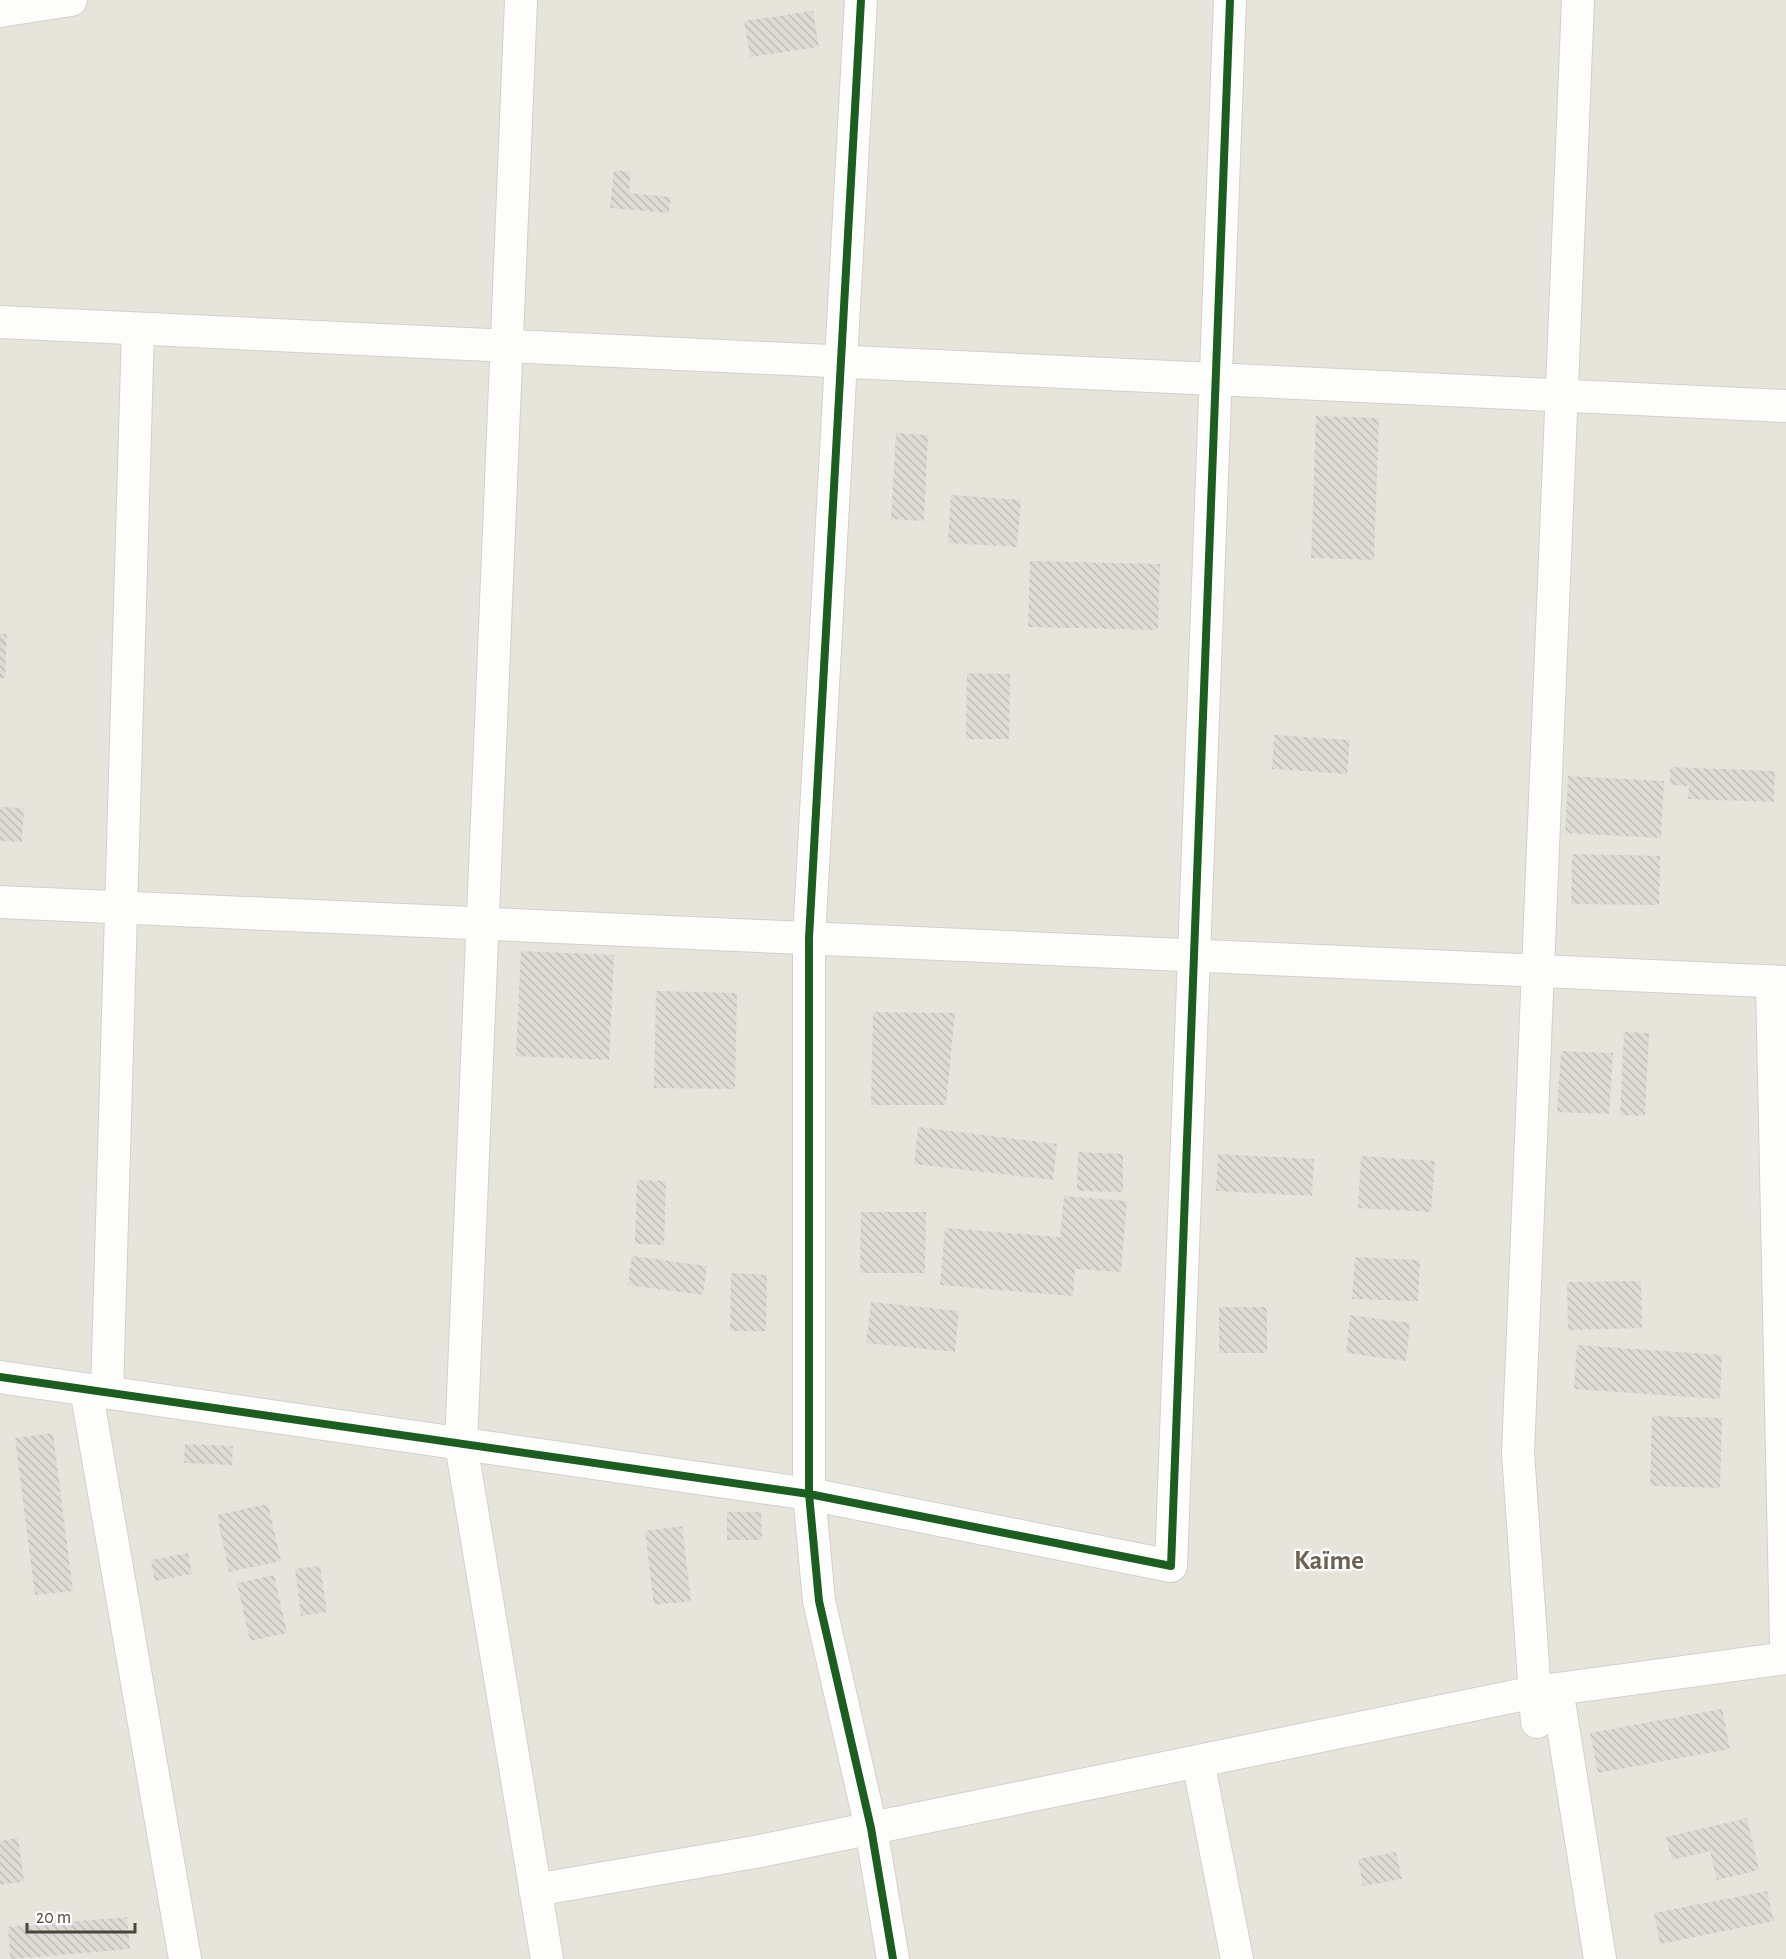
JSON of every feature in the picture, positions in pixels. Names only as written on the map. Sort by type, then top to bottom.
[{"type":"street","points":[[0,11],[71,0]]},
{"type":"street","points":[[521,0],[461,1444],[547,1959]]},
{"type":"street","points":[[861,0],[809,938],[809,1494],[819,1601],[871,1828],[893,1959]]},
{"type":"street","points":[[0,1377],[809,1494],[1171,1566],[1230,0]]},
{"type":"street","points":[[1578,0],[1518,1453],[1543,1701],[1600,1959]]},
{"type":"street","points":[[0,322],[1786,406]]},
{"type":"street","points":[[138,329],[122,908],[96,1391],[185,1959]]},
{"type":"street","points":[[0,902],[1779,982],[1786,1643]]},
{"type":"street","points":[[535,1890],[755,1852],[1198,1761],[1786,1658]]},
{"type":"street","points":[[1198,1761],[1237,1959]]},
{"type":"shaded area","points":[[0,0],[1786,0],[1786,1959],[0,1959]]},
{"type":"building","points":[[813,11],[819,47],[750,57],[744,21]]},
{"type":"building","points":[[614,170],[631,172],[629,193],[671,197],[669,213],[610,208]]},
{"type":"building","points":[[1316,416],[1379,418],[1374,560],[1311,558]]},
{"type":"building","points":[[896,433],[928,435],[924,521],[891,519]]},
{"type":"building","points":[[951,495],[1021,500],[1017,547],[948,543]]},
{"type":"building","points":[[1030,561],[1160,564],[1158,630],[1028,627]]},
{"type":"building","points":[[0,634],[7,634],[5,678],[0,678]]},
{"type":"building","points":[[967,673],[1010,674],[1009,739],[966,739]]},
{"type":"building","points":[[1274,735],[1350,740],[1347,774],[1272,769]]},
{"type":"building","points":[[1670,767],[1775,771],[1774,802],[1688,799],[1689,786],[1670,785]]},
{"type":"building","points":[[1568,776],[1664,781],[1661,838],[1565,833]]},
{"type":"building","points":[[0,807],[24,808],[22,842],[0,841]]},
{"type":"building","points":[[1572,854],[1660,856],[1659,905],[1571,904]]},
{"type":"building","points":[[521,951],[614,955],[609,1060],[516,1056]]},
{"type":"building","points":[[656,991],[737,993],[735,1089],[654,1088]]},
{"type":"building","points":[[873,1012],[955,1013],[946,1105],[871,1105]]},
{"type":"building","points":[[1624,1032],[1649,1033],[1645,1116],[1620,1115]]},
{"type":"building","points":[[1561,1051],[1613,1053],[1609,1114],[1557,1112]]},
{"type":"building","points":[[918,1127],[1057,1144],[1053,1180],[914,1164]]},
{"type":"building","points":[[1078,1152],[1123,1154],[1123,1192],[1077,1191]]},
{"type":"building","points":[[1218,1154],[1314,1159],[1312,1196],[1216,1191]]},
{"type":"building","points":[[1361,1156],[1435,1161],[1431,1212],[1358,1208]]},
{"type":"building","points":[[637,1180],[666,1181],[664,1245],[635,1244]]},
{"type":"building","points":[[1064,1196],[1127,1201],[1121,1272],[1075,1269],[1073,1296],[940,1285],[945,1228],[1060,1237]]},
{"type":"building","points":[[861,1212],[926,1212],[925,1273],[860,1273]]},
{"type":"building","points":[[632,1256],[707,1266],[703,1295],[628,1285]]},
{"type":"building","points":[[1355,1257],[1420,1260],[1418,1301],[1352,1299]]},
{"type":"building","points":[[731,1273],[767,1275],[766,1331],[730,1331]]},
{"type":"building","points":[[1641,1281],[1642,1328],[1568,1330],[1567,1282]]},
{"type":"building","points":[[871,1302],[959,1311],[955,1352],[866,1343]]},
{"type":"building","points":[[1219,1307],[1267,1307],[1267,1353],[1219,1353]]},
{"type":"building","points":[[1350,1315],[1410,1323],[1406,1361],[1346,1353]]},
{"type":"building","points":[[1577,1345],[1722,1355],[1720,1399],[1574,1389]]},
{"type":"building","points":[[1652,1416],[1722,1418],[1720,1488],[1650,1486]]},
{"type":"building","points":[[53,1433],[73,1591],[35,1595],[15,1438]]},
{"type":"building","points":[[185,1444],[233,1446],[232,1465],[184,1463]]},
{"type":"building","points":[[268,1504],[281,1561],[229,1572],[217,1515]]},
{"type":"building","points":[[727,1512],[761,1512],[762,1540],[727,1540]]},
{"type":"building","points":[[682,1526],[691,1601],[654,1605],[645,1531]]},
{"type":"building","points":[[188,1553],[192,1574],[155,1581],[151,1560]]},
{"type":"building","points":[[320,1566],[327,1612],[301,1616],[295,1569]]},
{"type":"building","points":[[274,1575],[287,1633],[250,1641],[237,1583]]},
{"type":"building","points":[[1722,1709],[1730,1749],[1598,1773],[1590,1733]]},
{"type":"building","points":[[1747,1818],[1759,1870],[1717,1880],[1710,1851],[1672,1860],[1666,1837]]},
{"type":"building","points":[[18,1838],[24,1881],[0,1885],[0,1841]]},
{"type":"building","points":[[1396,1852],[1402,1879],[1363,1886],[1358,1859]]},
{"type":"building","points":[[1767,1891],[1774,1921],[1660,1944],[1654,1913]]},
{"type":"building","points":[[127,1917],[130,1949],[10,1959],[8,1927]]},
{"type":"cycle path","points":[[861,0],[809,938],[809,1494],[819,1601],[871,1828],[893,1959]]},
{"type":"cycle path","points":[[0,1377],[809,1494],[1171,1566],[1230,0]]},
{"type":"district","name":"Kaïme","points":[[1329,1560]]}]
